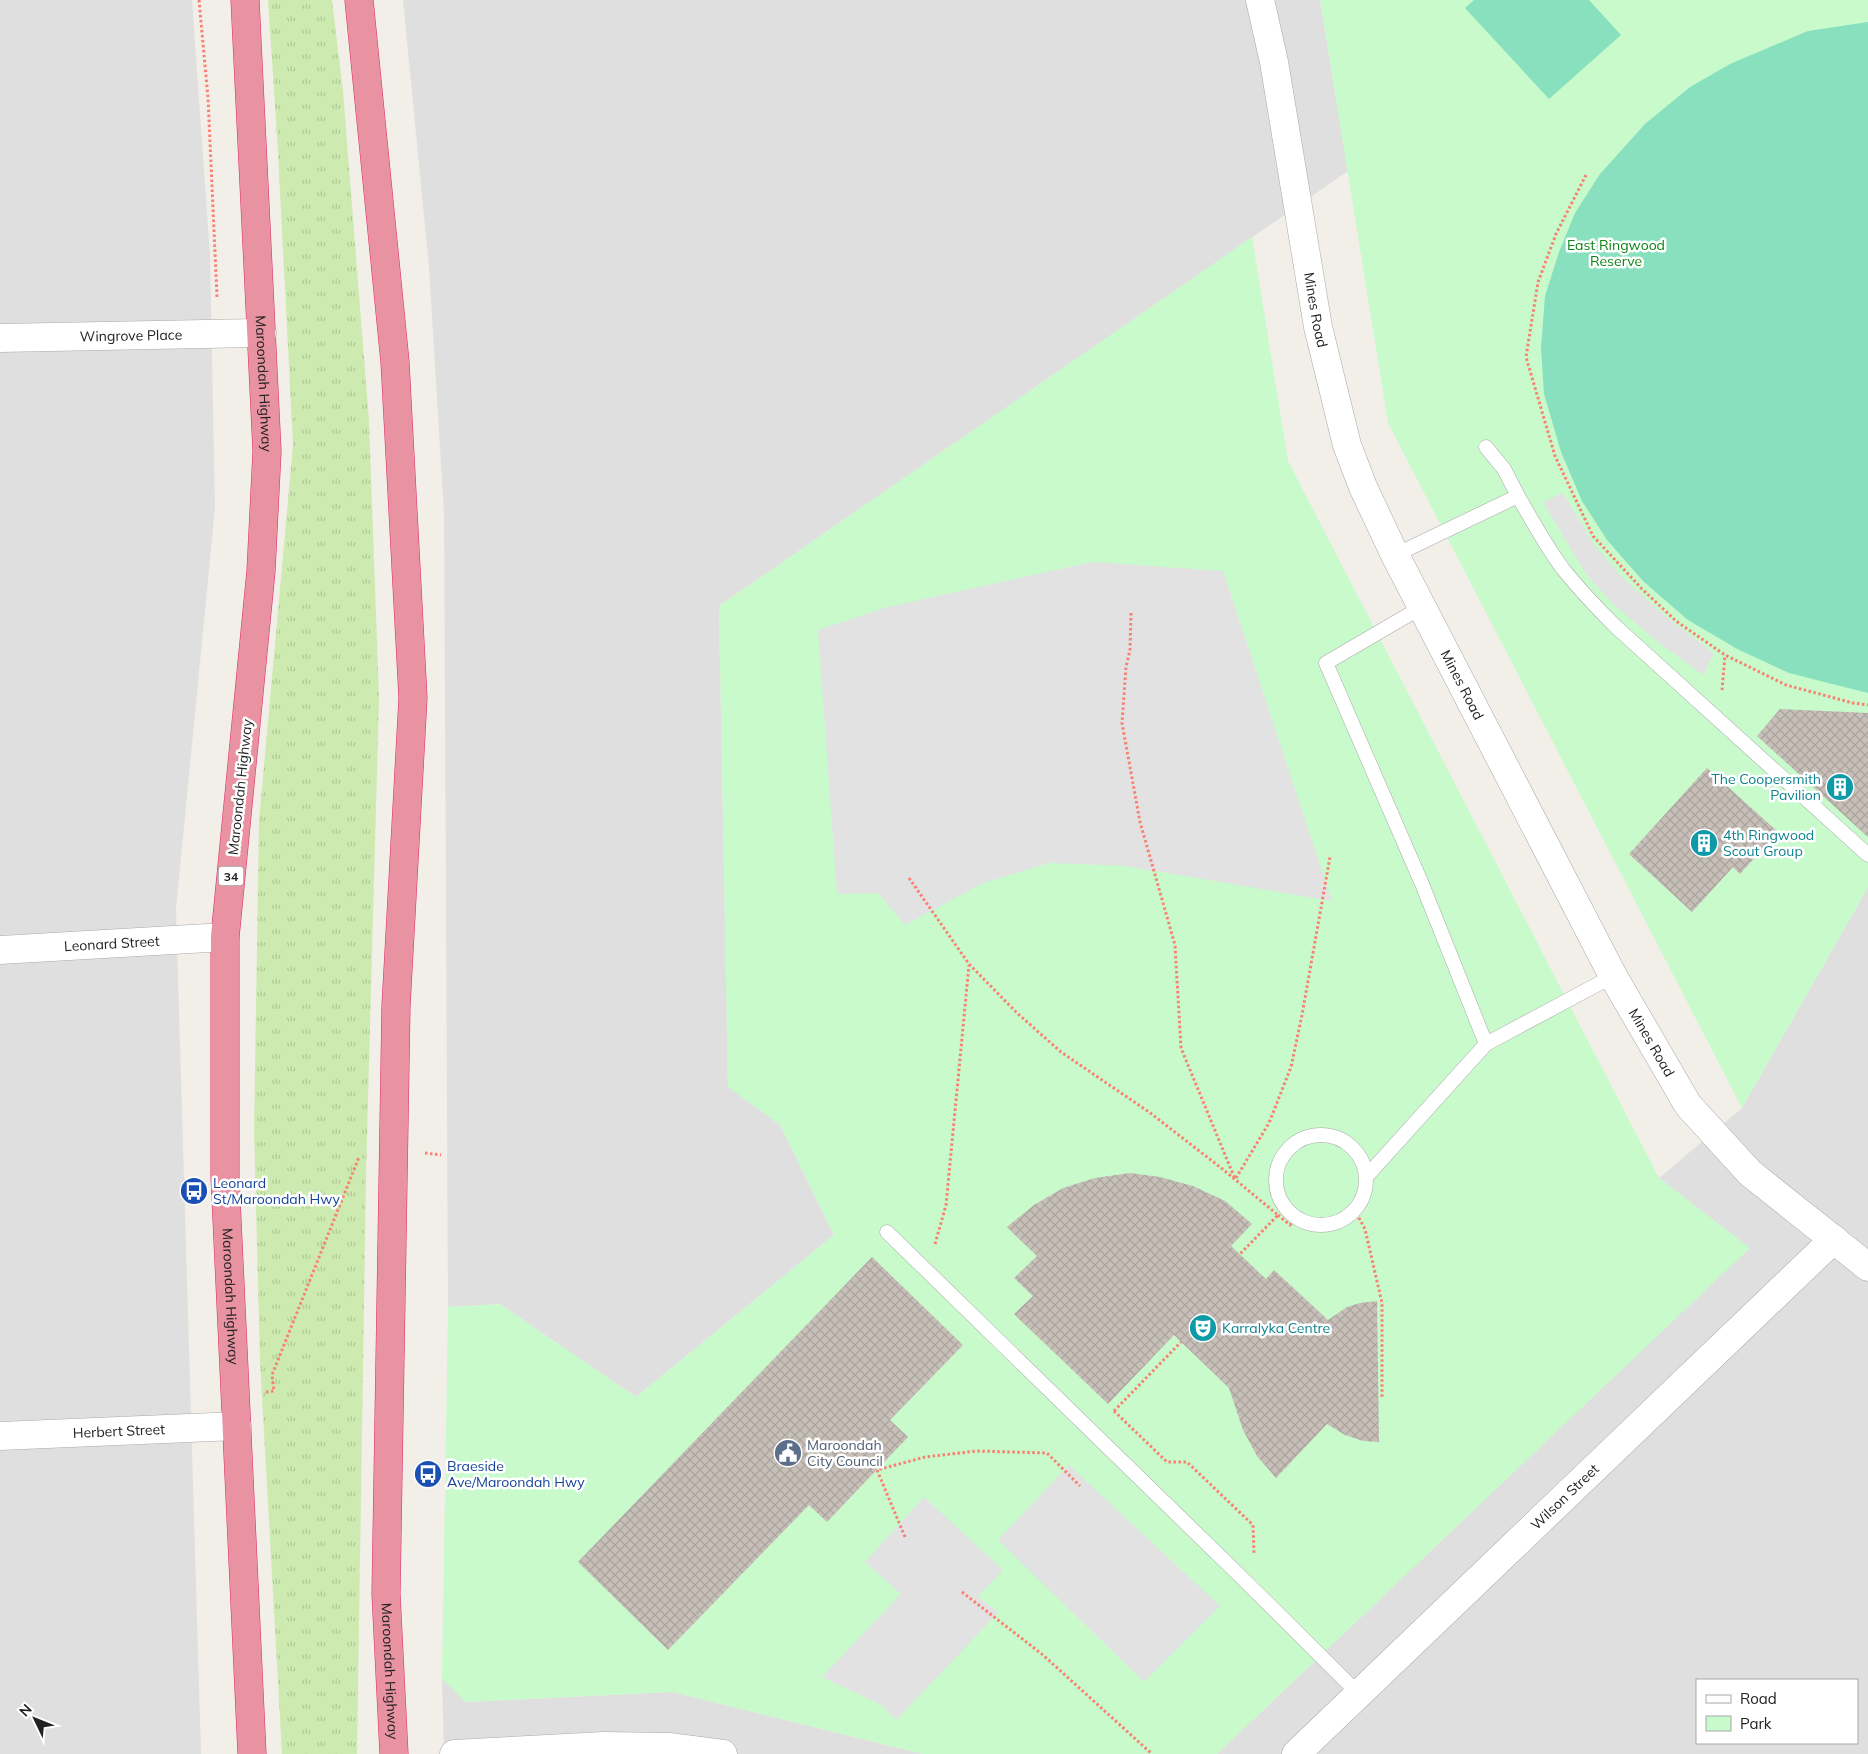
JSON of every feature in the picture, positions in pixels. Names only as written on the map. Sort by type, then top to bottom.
[{"type":"highway","name":"Maroondah Highway","points":[[246,0],[268,451],[261,571],[225,937],[226,1177],[252,1754]]},
{"type":"highway","name":"Maroondah Highway","points":[[359,0],[395,362],[413,698],[396,1006],[386,1594],[394,1754]]},
{"type":"street","name":"Mines Road","points":[[1260,0],[1274,62],[1320,336],[1347,445],[1363,487],[1395,556],[1613,976],[1688,1105],[1750,1173],[1868,1267]]},
{"type":"street","name":"Wingrove Place","points":[[0,338],[262,333]]},
{"type":"street","name":"Leonard Street","points":[[0,950],[225,937]]},
{"type":"street","name":"Wilson Street","points":[[1296,1754],[1834,1239]]},
{"type":"street","name":"Herbert Street","points":[[0,1436],[237,1426]]},
{"type":"street","points":[[454,1754],[604,1746],[669,1747],[723,1754]]},
{"type":"lane","points":[[1486,447],[1504,469],[1552,553],[1587,598],[1615,626],[1868,855]]},
{"type":"lane","points":[[1395,556],[1518,496]]},
{"type":"lane","points":[[1422,606],[1326,663],[1422,884],[1486,1044]]},
{"type":"lane","points":[[1366,1177],[1486,1044],[1613,976]]},
{"type":"lane","points":[[1313,1135],[1329,1135],[1342,1140],[1354,1149],[1363,1162],[1366,1177],[1364,1191],[1354,1209],[1336,1222],[1321,1224],[1307,1223],[1296,1217],[1284,1205],[1278,1192],[1276,1177],[1279,1162],[1287,1150],[1299,1140],[1313,1135]]},
{"type":"lane","points":[[886,1232],[1235,1570],[1359,1694]]},
{"type":"path","points":[[199,0],[208,98],[217,297]]},
{"type":"path","points":[[1586,175],[1556,234],[1538,282],[1526,357],[1555,456],[1593,536],[1642,589],[1676,621],[1725,655],[1786,685],[1853,703],[1868,705]]},
{"type":"path","points":[[1131,612],[1130,650],[1126,667],[1122,723],[1140,822],[1175,945],[1181,1048],[1235,1179]]},
{"type":"path","points":[[1235,1179],[1269,1123],[1291,1067],[1330,857]]},
{"type":"path","points":[[909,878],[970,964],[1016,1013],[1061,1052],[1149,1112],[1290,1225],[1296,1217]]},
{"type":"path","points":[[927,1272],[946,1205],[970,964]]},
{"type":"path","points":[[237,1394],[274,1391],[272,1375],[359,1160],[360,1148],[441,1154]]},
{"type":"path","points":[[1354,1209],[1365,1229],[1382,1303],[1382,1398]]},
{"type":"path","points":[[1240,1254],[1278,1215]]},
{"type":"path","points":[[1093,1433],[1182,1342]]},
{"type":"path","points":[[1114,1411],[1167,1462],[1187,1462],[1253,1525],[1254,1556]]},
{"type":"path","points":[[905,1536],[877,1470],[926,1457],[977,1451],[1047,1453],[1080,1486]]},
{"type":"path","points":[[962,1592],[1043,1655],[1152,1754]]},
{"type":"shaded area","points":[[0,0],[192,0],[210,256],[215,508],[176,909],[201,1754],[0,1754]]},
{"type":"shaded area","points":[[403,0],[1320,0],[1348,171],[719,606],[728,1086],[780,1125],[834,1235],[636,1397],[500,1304],[448,1307],[444,513],[429,267]]},
{"type":"shaded area","points":[[1563,493],[1595,546],[1623,578],[1669,619],[1714,653],[1703,675],[1658,642],[1614,605],[1586,574],[1543,502]]},
{"type":"shaded area","points":[[1092,562],[1223,571],[1332,901],[1125,866],[1049,863],[983,883],[905,925],[878,893],[837,894],[818,630],[888,607]]},
{"type":"shaded area","points":[[1868,887],[1868,1754],[1217,1754],[1749,1248],[1659,1178],[1742,1108]]},
{"type":"shaded area","points":[[1069,1465],[1220,1606],[1144,1682],[998,1540]]},
{"type":"shaded area","points":[[924,1497],[1003,1570],[978,1596],[998,1613],[896,1720],[881,1705],[822,1677],[901,1594],[865,1562]]},
{"type":"shaded area","points":[[442,1679],[466,1702],[672,1692],[923,1754],[444,1754]]},
{"type":"green space","points":[[268,0],[332,0],[343,91],[369,421],[379,698],[366,1173],[357,1754],[282,1754],[260,1361],[254,1131],[259,821],[293,445]]},
{"type":"green space","name":"East Ringwood Reserve","points":[[1320,0],[1868,0],[1868,887],[1742,1108],[1388,423]]},
{"type":"green space","points":[[1474,0],[1589,0],[1621,35],[1549,99],[1465,8]]},
{"type":"green space","points":[[1868,22],[1868,693],[1789,673],[1739,650],[1688,620],[1644,582],[1607,540],[1582,501],[1561,452],[1544,394],[1541,348],[1545,296],[1559,252],[1575,213],[1600,174],[1645,124],[1690,87],[1730,64],[1808,31]]},
{"type":"green space","points":[[1252,237],[1288,461],[1659,1178],[1750,1248],[1217,1754],[923,1754],[672,1692],[466,1702],[442,1679],[448,1307],[500,1304],[636,1397],[834,1235],[780,1125],[728,1087],[719,606]]},
{"type":"building","name":"The Coopersmith Pavilion","points":[[1780,709],[1868,713],[1868,837],[1757,736]]},
{"type":"building","name":"4th Ringwood Scout Group","points":[[1707,768],[1778,832],[1740,874],[1733,867],[1692,912],[1629,854]]},
{"type":"building","name":"Karralyka Centre","points":[[1130,1173],[1160,1177],[1193,1186],[1225,1201],[1252,1224],[1231,1246],[1266,1279],[1274,1270],[1328,1320],[1347,1307],[1377,1301],[1379,1442],[1363,1441],[1345,1435],[1327,1424],[1276,1478],[1257,1456],[1243,1430],[1229,1388],[1174,1335],[1108,1404],[1014,1314],[1033,1296],[1014,1278],[1037,1256],[1007,1227],[1034,1205],[1063,1188],[1095,1178]]},
{"type":"building","name":"Maroondah City Council","points":[[872,1257],[963,1345],[890,1420],[908,1437],[827,1522],[809,1505],[668,1650],[578,1562]]},
{"type":"place","name":"The Coopersmith Pavilion","points":[[1840,787]]},
{"type":"place","name":"4th Ringwood Scout Group","points":[[1704,843]]},
{"type":"place","name":"Leonard St/Maroondah Hwy","points":[[194,1191]]},
{"type":"place","name":"Karralyka Centre","points":[[1203,1328]]},
{"type":"place","name":"Maroondah City Council","points":[[788,1453]]},
{"type":"place","name":"Braeside Ave/Maroondah Hwy","points":[[428,1474]]}]
